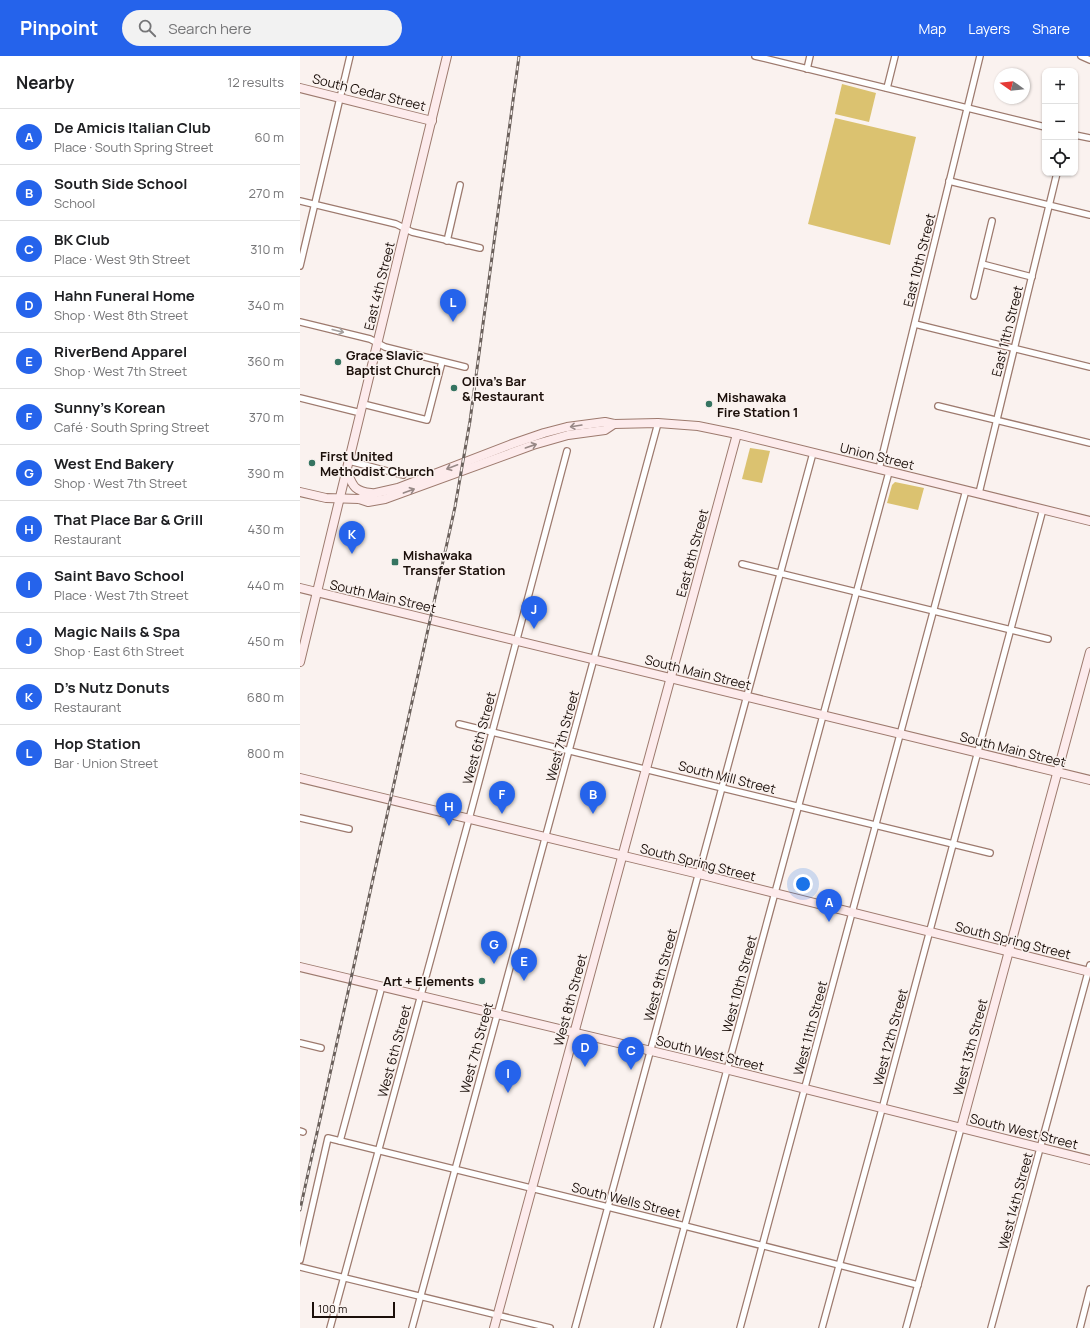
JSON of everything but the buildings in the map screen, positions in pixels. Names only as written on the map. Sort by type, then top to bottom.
[{"type":"street","points":[[300,266],[350,56]]},
{"type":"street","name":"East 4th Street","points":[[300,662],[447,56]]},
{"type":"street","points":[[755,56],[1042,126]]},
{"type":"street","points":[[807,68],[810,56]]},
{"type":"street","points":[[887,88],[895,56]]},
{"type":"street","name":"East 10th Street","points":[[879,469],[980,56]]},
{"type":"street","points":[[1081,56],[1090,60]]},
{"type":"street","name":"South Cedar Street","points":[[300,88],[432,121]]},
{"type":"street","points":[[1078,136],[1090,138]]},
{"type":"street","name":"East 11th Street","points":[[979,493],[1056,176]]},
{"type":"street","points":[[949,181],[1090,215]]},
{"type":"street","points":[[447,241],[460,185]]},
{"type":"street","points":[[300,201],[396,224],[413,232],[480,248]]},
{"type":"street","points":[[974,296],[992,221]]},
{"type":"street","points":[[982,264],[1032,277]]},
{"type":"street","points":[[300,322],[370,339],[385,347],[465,367]]},
{"type":"street","points":[[914,324],[1090,367]]},
{"type":"street","points":[[300,398],[427,420],[442,362]]},
{"type":"street","points":[[938,406],[1090,443]]},
{"type":"street","name":"Union Street","points":[[358,499],[398,488],[544,433],[604,422],[614,424],[658,423],[698,426],[737,434],[1090,521]]},
{"type":"street","name":"West 7th Street","points":[[412,1328],[658,423]]},
{"type":"street","points":[[300,492],[326,498],[358,499],[368,502],[385,499],[533,445],[568,435],[605,430],[614,424]]},
{"type":"street","name":"East 8th Street","points":[[670,677],[737,434]]},
{"type":"street","name":"West 6th Street","points":[[330,1328],[469,819],[567,451]]},
{"type":"street","name":"West 9th Street","points":[[575,1328],[813,453]]},
{"type":"street","points":[[349,461],[403,475]]},
{"type":"street","points":[[347,472],[356,490],[374,494]]},
{"type":"street","points":[[824,715],[889,472]]},
{"type":"street","points":[[901,734],[966,490]]},
{"type":"street","name":"West 12th Street","points":[[822,1328],[1043,509]]},
{"type":"street","points":[[742,564],[1048,639]]},
{"type":"street","name":"South Main Street","points":[[300,588],[1090,780]]},
{"type":"street","name":"West 13th Street","points":[[906,1328],[1090,652]]},
{"type":"street","name":"West 8th Street","points":[[494,1328],[670,677]]},
{"type":"street","name":"West 10th Street","points":[[657,1328],[824,715]]},
{"type":"street","name":"South Mill Street","points":[[459,724],[646,768],[990,853]]},
{"type":"street","name":"West 11th Street","points":[[740,1328],[901,734]]},
{"type":"street","name":"South Spring Street","points":[[300,778],[699,874],[1009,952],[1089,969]]},
{"type":"street","points":[[300,818],[349,830]]},
{"type":"street","name":"South West Street","points":[[300,967],[574,1032],[1090,1160]]},
{"type":"street","name":"West 14th Street","points":[[991,1328],[1089,969]]},
{"type":"street","points":[[340,1141],[382,986]]},
{"type":"street","points":[[300,1043],[321,1048]]},
{"type":"street","name":"South Wells Street","points":[[300,1260],[328,1138],[918,1285]]},
{"type":"street","points":[[300,1267],[550,1328]]},
{"type":"street","points":[[1080,1328],[1090,1289]]},
{"type":"shaded area","points":[[842,84],[876,93],[869,122],[835,114]]},
{"type":"shaded area","points":[[835,118],[916,137],[890,245],[808,224]]},
{"type":"shaded area","points":[[750,448],[770,451],[762,483],[742,479]]},
{"type":"shaded area","points":[[895,482],[924,488],[918,510],[887,503],[892,485]]},
{"type":"railway","points":[[300,1210],[455,507],[470,421],[519,56]]},
{"type":"place","name":"Hop Station","points":[[453,322]]},
{"type":"place","name":"Grace Slavic Baptist Church","points":[[338,362]]},
{"type":"place","name":"Oliva's Bar & Restaurant","points":[[454,388]]},
{"type":"place","name":"Mishawaka Fire Station 1","points":[[709,404]]},
{"type":"place","name":"First United Methodist Church","points":[[312,463]]},
{"type":"place","name":"D's Nutz Donuts","points":[[352,554]]},
{"type":"place","name":"Mishawaka Transfer Station","points":[[395,562]]},
{"type":"place","name":"Magic Nails & Spa","points":[[534,629]]},
{"type":"place","name":"Sunny's Korean","points":[[502,814]]},
{"type":"place","name":"South Side School","points":[[593,814]]},
{"type":"place","name":"That Place Bar & Grill","points":[[449,826]]},
{"type":"place","name":"De Amicis Italian Club","points":[[829,922]]},
{"type":"place","name":"West End Bakery","points":[[494,964]]},
{"type":"place","name":"Art + Elements","points":[[482,981]]},
{"type":"place","name":"RiverBend Apparel","points":[[524,981]]},
{"type":"place","name":"Hahn Funeral Home","points":[[585,1067]]},
{"type":"place","name":"BK Club","points":[[631,1070]]},
{"type":"place","name":"Saint Bavo School","points":[[508,1093]]}]
